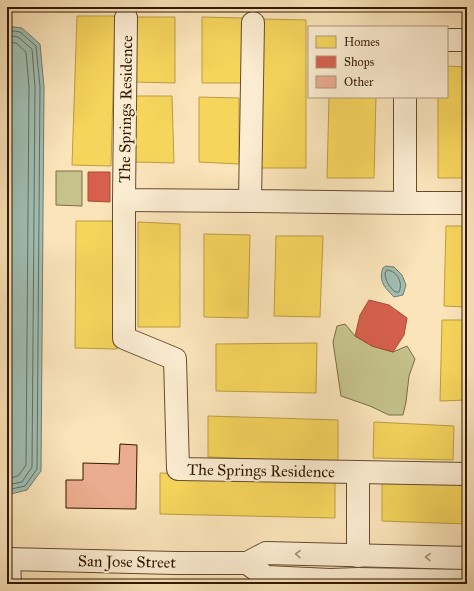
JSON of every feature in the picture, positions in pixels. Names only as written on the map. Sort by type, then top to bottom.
[{"type":"street","name":"The Springs Residence","points":[[126,18],[124,338],[175,359],[178,469],[467,474]]},
{"type":"street","points":[[250,201],[253,23]]},
{"type":"street","points":[[448,40],[467,40]]},
{"type":"street","points":[[405,98],[405,203]]},
{"type":"street","name":"The Springs Residence","points":[[124,200],[467,203]]},
{"type":"street","name":"The Springs Residence","points":[[358,472],[358,556]]},
{"type":"street","name":"San Jose Street","points":[[8,559],[175,563],[247,563],[266,554],[467,558]]},
{"type":"street","points":[[8,559],[10,584]]},
{"type":"street","points":[[247,563],[266,577],[291,581],[330,582],[358,579],[467,581]]},
{"type":"shaded area","points":[[56,171],[82,171],[82,206],[56,205]]},
{"type":"shaded area","points":[[345,324],[355,336],[372,346],[393,352],[407,346],[415,359],[409,376],[403,415],[389,415],[370,406],[341,396],[333,342],[337,326]]},
{"type":"water","points":[[7,26],[22,28],[40,44],[44,87],[41,471],[27,490],[7,495]]},
{"type":"water","points":[[386,266],[394,267],[402,275],[406,285],[403,295],[394,297],[383,284],[381,277],[383,268]]},
{"type":"building: Homes","points":[[77,16],[115,16],[111,166],[72,165]]},
{"type":"building: Homes","points":[[134,17],[175,17],[175,83],[134,82]]},
{"type":"building: Homes","points":[[202,17],[242,18],[241,83],[202,83]]},
{"type":"building: Homes","points":[[263,19],[306,20],[306,168],[261,168]]},
{"type":"building: Homes","points":[[448,66],[467,67],[467,178],[438,178],[438,98],[448,98]]},
{"type":"building: Homes","points":[[134,96],[172,96],[174,163],[135,162]]},
{"type":"building: Homes","points":[[199,97],[239,98],[239,164],[199,162]]},
{"type":"building: Homes","points":[[329,98],[376,98],[374,178],[327,178]]},
{"type":"building: Homes","points":[[76,221],[117,221],[117,349],[75,348]]},
{"type":"building: Homes","points":[[138,222],[180,224],[180,327],[138,327]]},
{"type":"building: Homes","points":[[446,226],[467,226],[467,307],[444,306]]},
{"type":"building: Homes","points":[[204,234],[250,235],[248,318],[204,317]]},
{"type":"building: Homes","points":[[276,236],[323,236],[320,317],[274,316]]},
{"type":"building: Homes","points":[[442,320],[467,320],[467,400],[440,401]]},
{"type":"building: Homes","points":[[317,343],[316,393],[216,391],[216,344]]},
{"type":"building: Homes","points":[[208,416],[338,420],[338,463],[208,457]]},
{"type":"building: Homes","points":[[374,422],[454,426],[453,460],[373,458]]},
{"type":"building: Homes","points":[[465,426],[467,426],[467,461],[465,461]]},
{"type":"building: Homes","points":[[160,473],[335,478],[335,518],[160,514]]},
{"type":"building: Homes","points":[[382,482],[467,484],[467,524],[382,521]]},
{"type":"building: Shops","points":[[88,172],[110,172],[110,202],[88,201]]},
{"type":"building: Shops","points":[[369,300],[389,305],[407,318],[404,335],[393,352],[372,346],[355,336],[360,315]]},
{"type":"building: Other","points":[[120,444],[137,445],[136,509],[66,508],[66,480],[83,480],[83,463],[119,464]]}]
